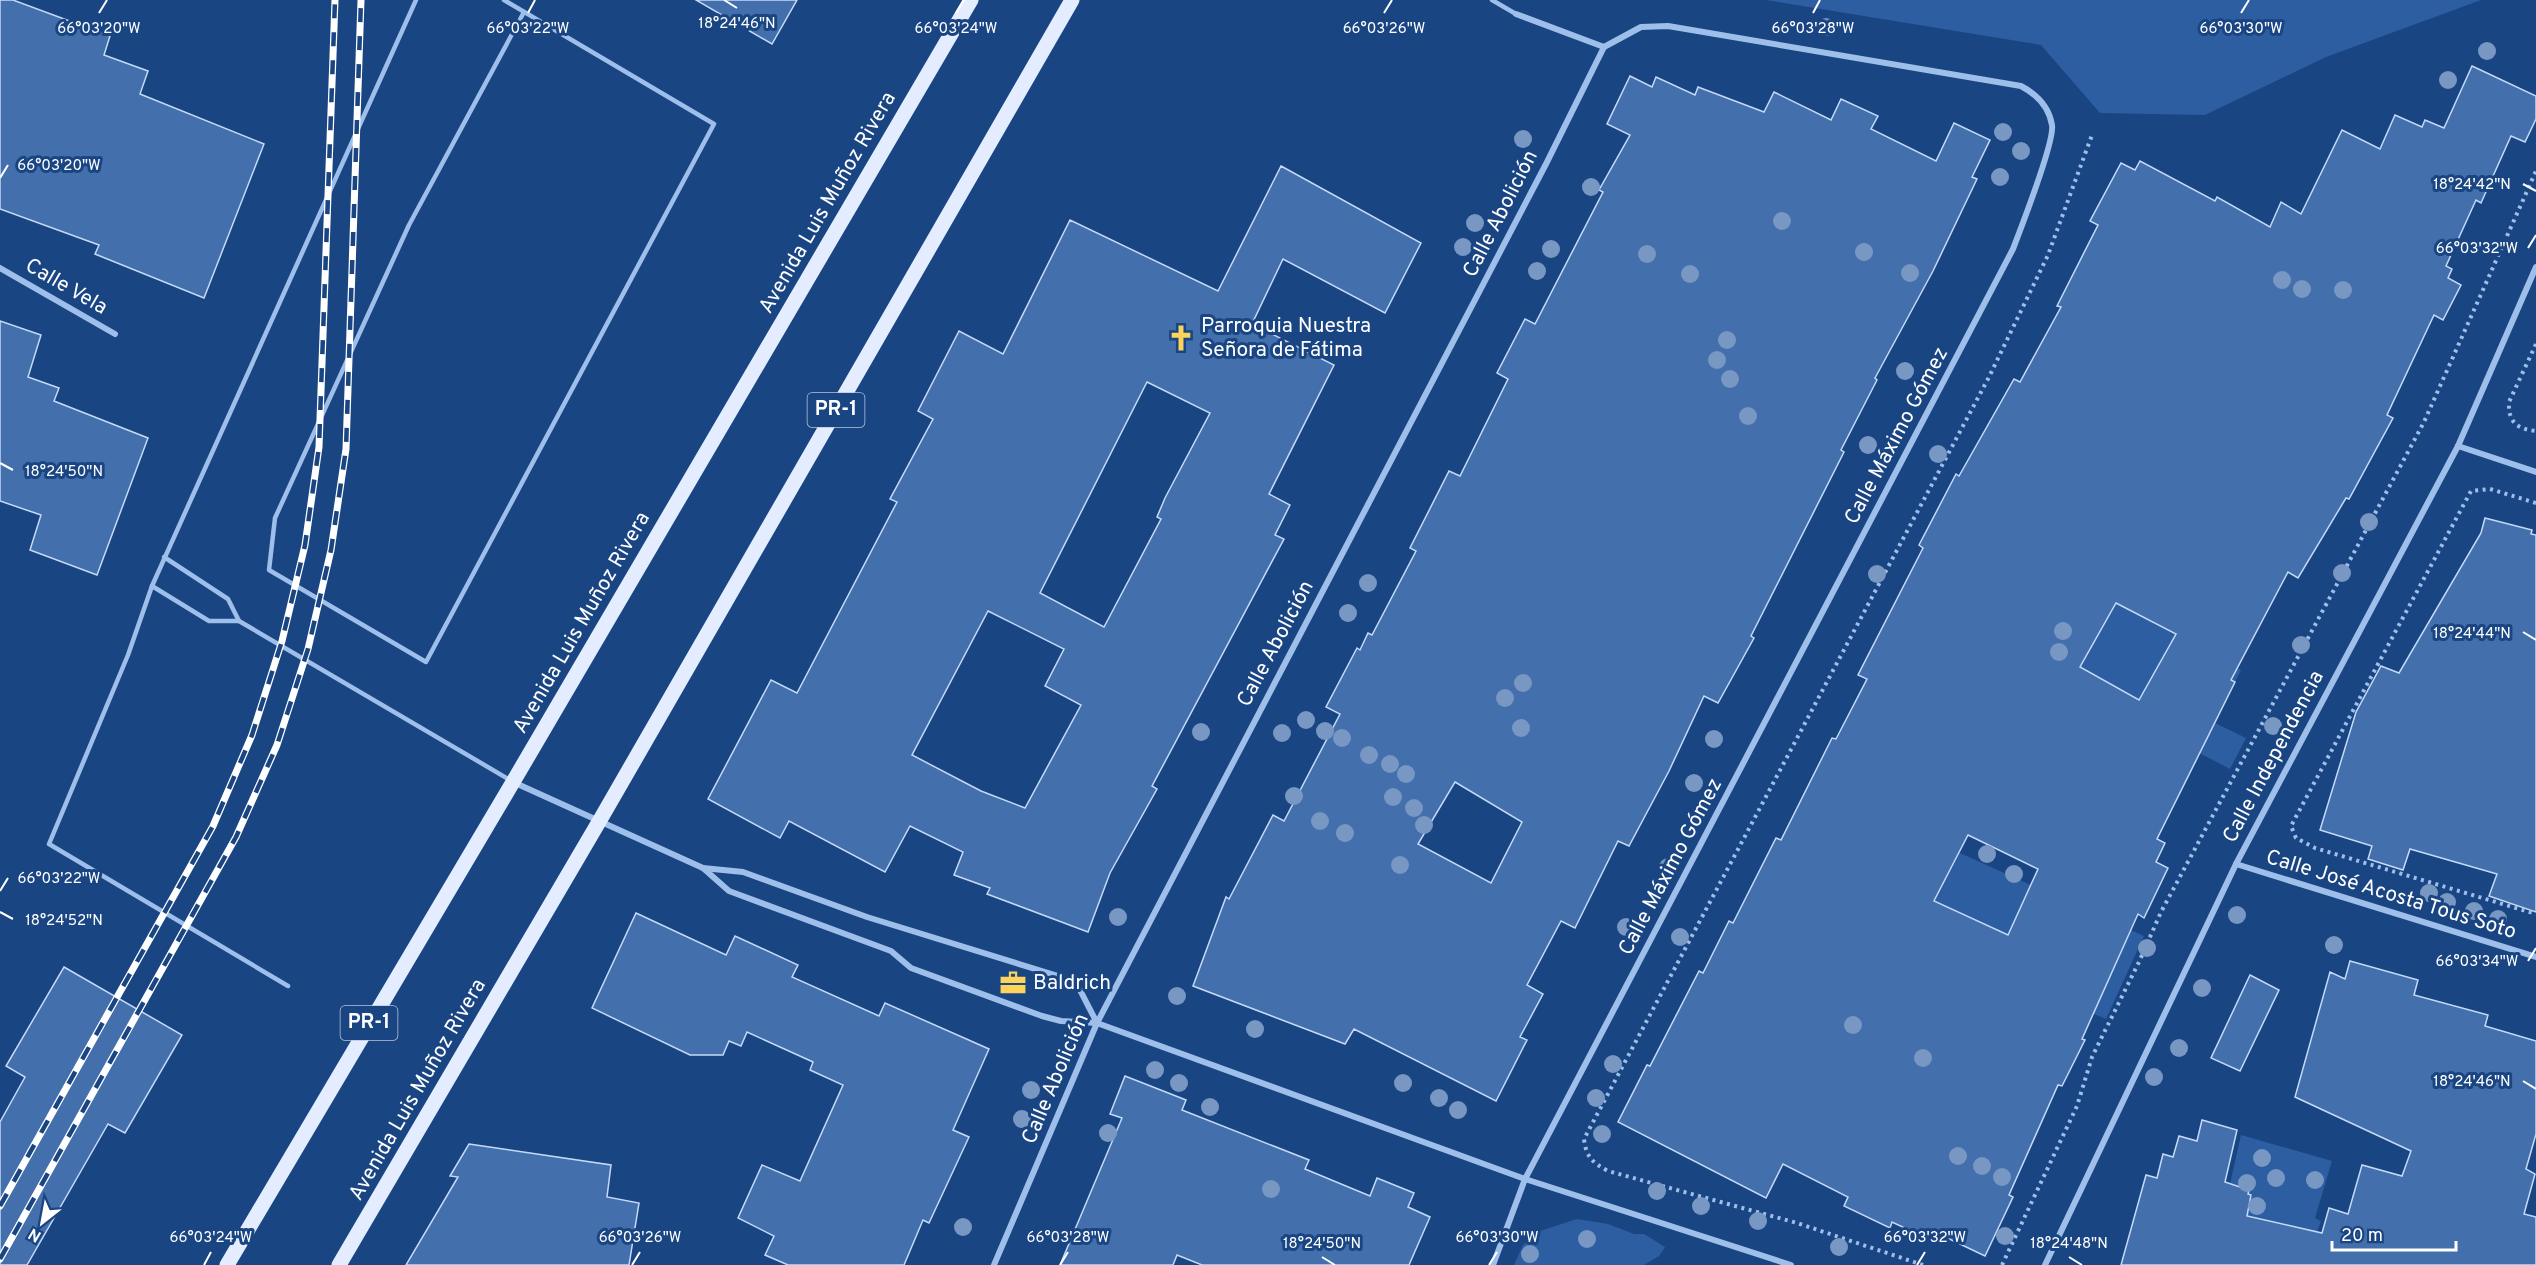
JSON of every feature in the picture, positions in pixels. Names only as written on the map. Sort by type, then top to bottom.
[{"type":"main road","name":"Avenida Luis Muñoz Rivera","points":[[227,1265],[971,0]]},
{"type":"main road","name":"Avenida Luis Muñoz Rivera","points":[[339,1265],[600,819],[1072,0]]},
{"type":"street","points":[[1516,14],[1604,47]]},
{"type":"street","name":"Calle Máximo Gómez","points":[[1493,1265],[1526,1179],[2013,249],[2046,152],[2052,126],[2040,100],[2021,86],[1668,26],[1641,27],[1604,47]]},
{"type":"street","name":"Calle Abolición","points":[[994,1265],[1097,1023],[1546,164],[1604,47]]},
{"type":"street","name":"Calle Independencia","points":[[2045,1265],[2236,864],[2458,446],[2536,267]]},
{"type":"street","name":"Calle Vela","points":[[0,268],[115,334]]},
{"type":"street","points":[[2458,446],[2536,472]]},
{"type":"street","points":[[513,782],[600,819],[703,868],[729,891],[891,951],[911,968],[1042,1016],[1061,1021],[1097,1023],[1526,1179],[1791,1265]]},
{"type":"street","name":"Calle José Acosta Tous Soto","points":[[2236,864],[2536,957]]},
{"type":"street","points":[[703,868],[743,872],[867,917],[1058,976],[1080,990],[1097,1023]]},
{"type":"lane","points":[[288,986],[49,844],[124,665],[164,557],[416,0]]},
{"type":"lane","points":[[504,0],[714,124],[426,662],[269,570],[275,518],[409,225],[524,12]]},
{"type":"lane","points":[[1492,0],[1516,14]]},
{"type":"lane","points":[[164,557],[228,599],[238,621]]},
{"type":"lane","points":[[152,586],[209,621],[238,621],[513,782]]},
{"type":"path","points":[[1923,1265],[1797,1223],[1608,1171],[1595,1164],[1586,1153],[1584,1139],[2013,329],[2048,255],[2092,135]]},
{"type":"path","points":[[2002,1265],[2077,1106],[2092,1057],[2161,912],[2424,422],[2536,171]]},
{"type":"path","points":[[2536,344],[2509,402],[2511,419],[2518,428],[2536,431]]},
{"type":"path","points":[[2536,503],[2490,489],[2471,491],[2291,826],[2296,838],[2314,848],[2536,914]]},
{"type":"shaded area","points":[[1766,0],[2481,0],[2326,57],[2205,115],[2100,113],[2041,45]]},
{"type":"shaded area","points":[[2097,593],[2241,670],[2235,682],[2172,648],[2207,738],[2215,723],[2246,738],[2230,769],[2088,695],[2080,667]]},
{"type":"shaded area","points":[[1960,853],[2144,936],[2106,1019],[1959,956],[1939,904],[1935,901]]},
{"type":"shaded area","points":[[2241,1135],[2332,1161],[2315,1218],[2321,1221],[2317,1232],[2247,1216],[2251,1195],[2248,1194],[2249,1190],[2230,1184]]},
{"type":"shaded area","points":[[1577,1219],[1608,1224],[1634,1234],[1644,1234],[1665,1247],[1659,1256],[1644,1265],[1514,1265],[1523,1245],[1540,1231]]},
{"type":"building","points":[[0,0],[13,0],[110,36],[104,55],[148,71],[140,94],[264,144],[204,298],[95,254],[99,245],[0,209]]},
{"type":"building","points":[[696,0],[797,0],[772,44]]},
{"type":"building","points":[[2472,66],[2536,96],[2536,119],[2525,142],[2511,136],[2481,203],[2476,200],[2446,266],[2452,269],[2448,278],[2461,285],[2443,320],[2434,315],[2387,415],[2393,418],[2349,499],[2346,498],[2298,578],[2288,572],[2231,680],[2235,682],[2157,839],[2165,843],[2156,862],[2168,868],[2144,918],[2138,914],[2082,1039],[2085,1040],[2062,1086],[2058,1085],[2009,1195],[2013,1197],[1985,1256],[1939,1234],[1935,1242],[1892,1222],[1890,1228],[1844,1206],[1848,1197],[1783,1164],[1766,1198],[1618,1122],[1699,971],[1703,973],[1729,921],[1733,923],[1776,838],[1781,840],[1832,738],[1836,739],[1867,679],[1858,675],[1923,548],[1919,545],[1956,474],[1959,476],[2014,379],[2020,382],[2061,307],[2057,306],[2098,225],[2090,221],[2121,163],[2135,170],[2140,161],[2215,201],[2217,197],[2270,227],[2281,202],[2301,214],[2342,130],[2380,149],[2395,115],[2422,127],[2425,120],[2444,128]],"holes":[[[2116,603],[2176,634],[2139,700],[2080,667]],[[1968,835],[2038,869],[2008,935],[1934,901]]]},
{"type":"building","points":[[1630,76],[1652,87],[1656,77],[1695,95],[1698,87],[1764,112],[1774,92],[1831,120],[1841,99],[1878,116],[1871,129],[1936,161],[1954,123],[1990,140],[1972,177],[1977,179],[1933,271],[1875,378],[1877,380],[1841,450],[1844,452],[1751,636],[1754,638],[1718,703],[1704,696],[1669,771],[1629,846],[1618,841],[1575,928],[1561,921],[1527,985],[1543,994],[1520,1037],[1527,1040],[1496,1101],[1354,1029],[1345,1044],[1193,986],[1226,897],[1229,899],[1273,815],[1284,821],[1340,714],[1326,707],[1357,648],[1360,650],[1368,633],[1372,635],[1416,551],[1410,548],[1449,471],[1460,476],[1508,379],[1497,373],[1525,319],[1535,324],[1603,192],[1599,190],[1630,135],[1607,124]],"holes":[[[1455,782],[1522,822],[1491,883],[1418,844]]]},
{"type":"building","points":[[1281,166],[1421,243],[1385,313],[1283,259],[1252,324],[1334,365],[1269,494],[1290,505],[1275,535],[1284,539],[1152,786],[1157,789],[1110,873],[1088,932],[987,894],[990,888],[954,875],[963,852],[910,826],[885,872],[789,821],[780,838],[708,799],[771,680],[797,693],[897,502],[890,499],[933,419],[918,411],[959,331],[1003,354],[1070,220],[1218,291]],"holes":[[[1147,382],[1210,413],[1165,498],[1157,517],[1161,519],[1104,627],[1040,593]],[[988,611],[1064,649],[1045,686],[1081,705],[1025,808],[981,791],[912,755]]]},
{"type":"building","points":[[0,321],[41,335],[28,377],[59,388],[54,401],[148,438],[97,575],[30,550],[41,515],[0,501]]},
{"type":"building","points":[[2485,518],[2532,530],[2531,534],[2536,535],[2536,912],[2489,896],[2497,874],[2410,849],[2403,870],[2368,859],[2372,846],[2320,830],[2356,712],[2381,666],[2399,673],[2481,533]]},
{"type":"building","points":[[636,913],[726,955],[735,936],[798,965],[792,977],[879,1016],[885,1003],[989,1049],[953,1130],[969,1137],[929,1223],[923,1220],[904,1265],[788,1265],[765,1255],[774,1236],[738,1218],[762,1165],[800,1181],[843,1085],[810,1070],[813,1062],[747,1032],[741,1046],[729,1041],[723,1055],[690,1055],[592,1008]]},
{"type":"building","points":[[2350,961],[2418,980],[2414,995],[2488,1015],[2485,1026],[2536,1041],[2536,1134],[2526,1169],[2535,1174],[2524,1214],[2536,1217],[2536,1265],[2121,1265],[2146,1175],[2157,1178],[2163,1154],[2173,1157],[2179,1136],[2197,1141],[2202,1120],[2237,1130],[2225,1182],[2249,1190],[2248,1194],[2251,1195],[2247,1216],[2322,1233],[2329,1208],[2348,1214],[2362,1165],[2402,1176],[2411,1151],[2295,1097],[2330,972],[2345,979]]},
{"type":"building","points":[[64,967],[182,1035],[125,1133],[108,1124],[27,1265],[0,1265],[0,1122],[25,1077],[6,1066]]},
{"type":"building","points":[[2250,975],[2279,990],[2240,1071],[2211,1058]]},
{"type":"building","points":[[1125,1076],[1186,1100],[1182,1110],[1309,1160],[1305,1169],[1370,1196],[1377,1178],[1414,1193],[1408,1207],[1430,1217],[1409,1265],[1202,1265],[1177,1255],[1173,1265],[1060,1265],[1122,1118],[1110,1114]]},
{"type":"building","points":[[469,1144],[611,1165],[607,1197],[639,1203],[629,1265],[406,1265],[458,1177],[450,1176]]},
{"type":"railway","points":[[0,1206],[213,826],[252,735],[282,641],[305,545],[319,447],[335,0]]},
{"type":"railway","points":[[0,1259],[236,837],[277,745],[308,649],[331,550],[346,449],[361,0]]},
{"type":"place","name":"Parroquia Nuestra Señora de Fátima","points":[[1181,338]]},
{"type":"place","name":"Baldrich","points":[[1013,983]]}]
